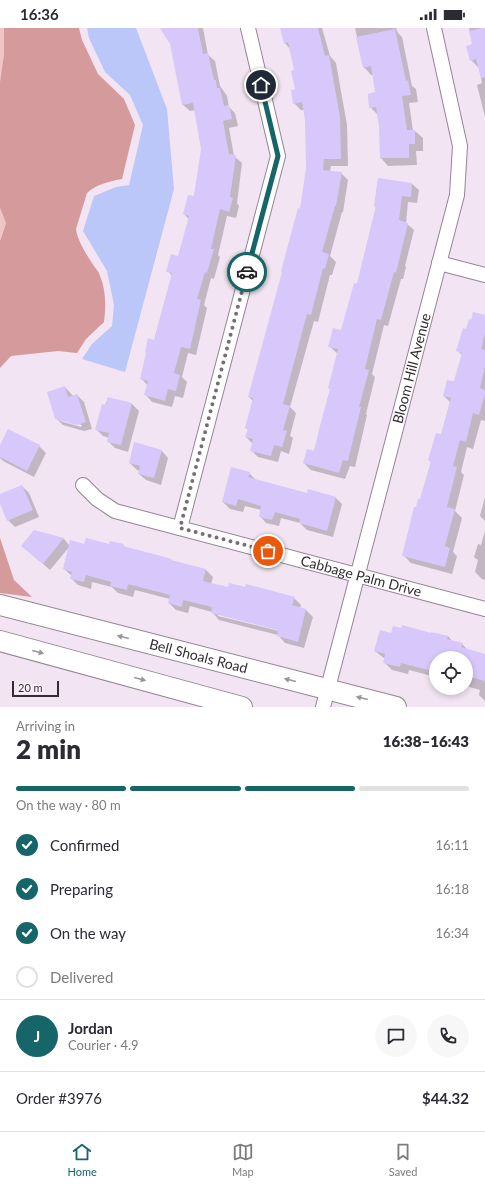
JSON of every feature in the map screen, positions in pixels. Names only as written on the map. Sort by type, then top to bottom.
[{"type":"main road","name":"Bell Shoals Road","points":[[0,605],[325,698],[396,707]]},
{"type":"main road","points":[[0,641],[242,707]]},
{"type":"street","points":[[180,528],[278,156],[248,28]]},
{"type":"street","name":"Bloom Hill Avenue","points":[[325,698],[457,195],[460,146],[434,28]]},
{"type":"street","points":[[439,263],[485,275]]},
{"type":"street","name":"Cabbage Palm Drive","points":[[83,485],[97,499],[115,511],[485,609]]},
{"type":"shaded area","points":[[0,28],[4,28],[4,54],[0,82]]},
{"type":"shaded area","points":[[4,28],[79,28],[82,40],[98,74],[124,99],[135,125],[122,179],[103,184],[87,193],[76,229],[82,246],[99,272],[102,281],[105,299],[104,322],[86,339],[77,353],[58,351],[11,356],[0,368],[0,241],[6,223],[0,208],[0,82],[4,54]]},
{"type":"shaded area","points":[[0,208],[6,223],[0,240]]},
{"type":"shaded area","points":[[0,538],[14,580],[32,597],[0,593]]},
{"type":"water","points":[[87,28],[136,28],[167,109],[174,189],[125,372],[82,359],[92,344],[112,326],[114,305],[107,271],[83,231],[94,196],[116,187],[129,185],[143,125],[130,95],[105,72],[89,38]]},
{"type":"building","points":[[160,28],[198,28],[203,54],[208,53],[214,80],[216,80],[217,88],[220,88],[224,106],[229,105],[232,119],[223,121],[229,154],[236,155],[230,197],[233,198],[229,212],[220,209],[211,249],[214,249],[197,299],[201,300],[190,349],[181,347],[174,373],[180,375],[176,391],[168,389],[165,401],[144,395],[148,381],[140,379],[148,338],[154,340],[172,273],[166,272],[171,254],[178,256],[189,216],[183,214],[188,195],[194,196],[201,149],[193,103],[182,105],[170,44]]},
{"type":"building","points":[[280,28],[318,28],[325,56],[329,55],[340,117],[341,159],[324,159],[323,170],[342,172],[336,206],[322,252],[329,254],[325,269],[323,268],[311,315],[307,314],[283,404],[290,406],[283,430],[287,431],[282,447],[274,445],[271,456],[250,451],[253,439],[245,437],[248,429],[245,428],[253,398],[248,397],[298,208],[300,209],[306,168],[305,120],[302,102],[293,104],[291,90],[295,89],[291,71],[294,70],[288,42],[284,44]]},
{"type":"building","points":[[485,28],[485,77],[481,78],[476,59],[470,61],[466,46],[472,44],[469,31]]},
{"type":"building","points":[[395,29],[406,81],[408,80],[411,95],[402,96],[407,130],[415,130],[415,144],[409,144],[409,158],[380,158],[379,126],[376,107],[369,108],[368,94],[375,92],[371,66],[363,68],[356,37]]},
{"type":"building","points":[[378,178],[412,183],[411,197],[402,196],[399,220],[408,223],[396,273],[394,272],[381,320],[377,319],[365,369],[369,370],[359,407],[361,407],[348,461],[343,460],[339,473],[303,463],[307,449],[314,451],[330,389],[328,388],[338,349],[328,347],[333,328],[341,330],[354,283],[357,284],[376,206],[374,206]]},
{"type":"building","points":[[473,312],[485,315],[485,334],[481,349],[485,350],[485,367],[480,388],[485,390],[485,394],[479,415],[473,413],[466,442],[460,440],[453,466],[457,467],[447,507],[455,509],[445,546],[450,548],[445,567],[402,556],[414,507],[416,507],[418,499],[420,499],[431,461],[428,460],[436,433],[441,434],[451,398],[443,396],[447,380],[454,381],[462,353],[456,351],[463,328],[466,329]]},
{"type":"building","points":[[65,386],[68,397],[77,394],[86,422],[77,425],[55,419],[47,392]]},
{"type":"building","points":[[108,397],[132,403],[121,445],[107,442],[109,433],[95,430],[102,404],[106,405]]},
{"type":"building","points":[[8,429],[40,445],[27,471],[0,457],[0,445]]},
{"type":"building","points":[[134,442],[162,450],[154,478],[138,474],[140,466],[129,463]]},
{"type":"building","points":[[231,467],[250,472],[248,477],[307,493],[308,489],[336,497],[327,531],[299,523],[300,519],[275,512],[272,520],[259,517],[261,506],[238,499],[236,506],[222,502]]},
{"type":"building","points":[[22,485],[33,510],[7,521],[0,504],[0,494]]},
{"type":"building","points":[[34,530],[64,538],[43,564],[21,546]]},
{"type":"building","points":[[86,538],[109,544],[110,541],[124,544],[123,546],[206,569],[203,581],[228,587],[229,583],[245,587],[246,584],[295,597],[292,605],[306,609],[298,642],[277,636],[278,630],[211,613],[212,607],[183,600],[182,607],[168,603],[170,595],[128,584],[127,590],[110,586],[111,582],[86,575],[84,582],[70,579],[72,572],[63,569],[70,540],[84,544]]},
{"type":"building","points":[[402,625],[448,636],[447,639],[463,643],[461,647],[485,654],[485,681],[473,678],[473,651],[429,651],[429,670],[401,663],[400,667],[383,663],[385,654],[374,651],[380,630],[391,633],[393,626],[401,628]]},
{"type":"way so far","points":[[247,272],[180,528],[268,551]]},
{"type":"route","points":[[247,272],[278,156],[261,85]]}]
